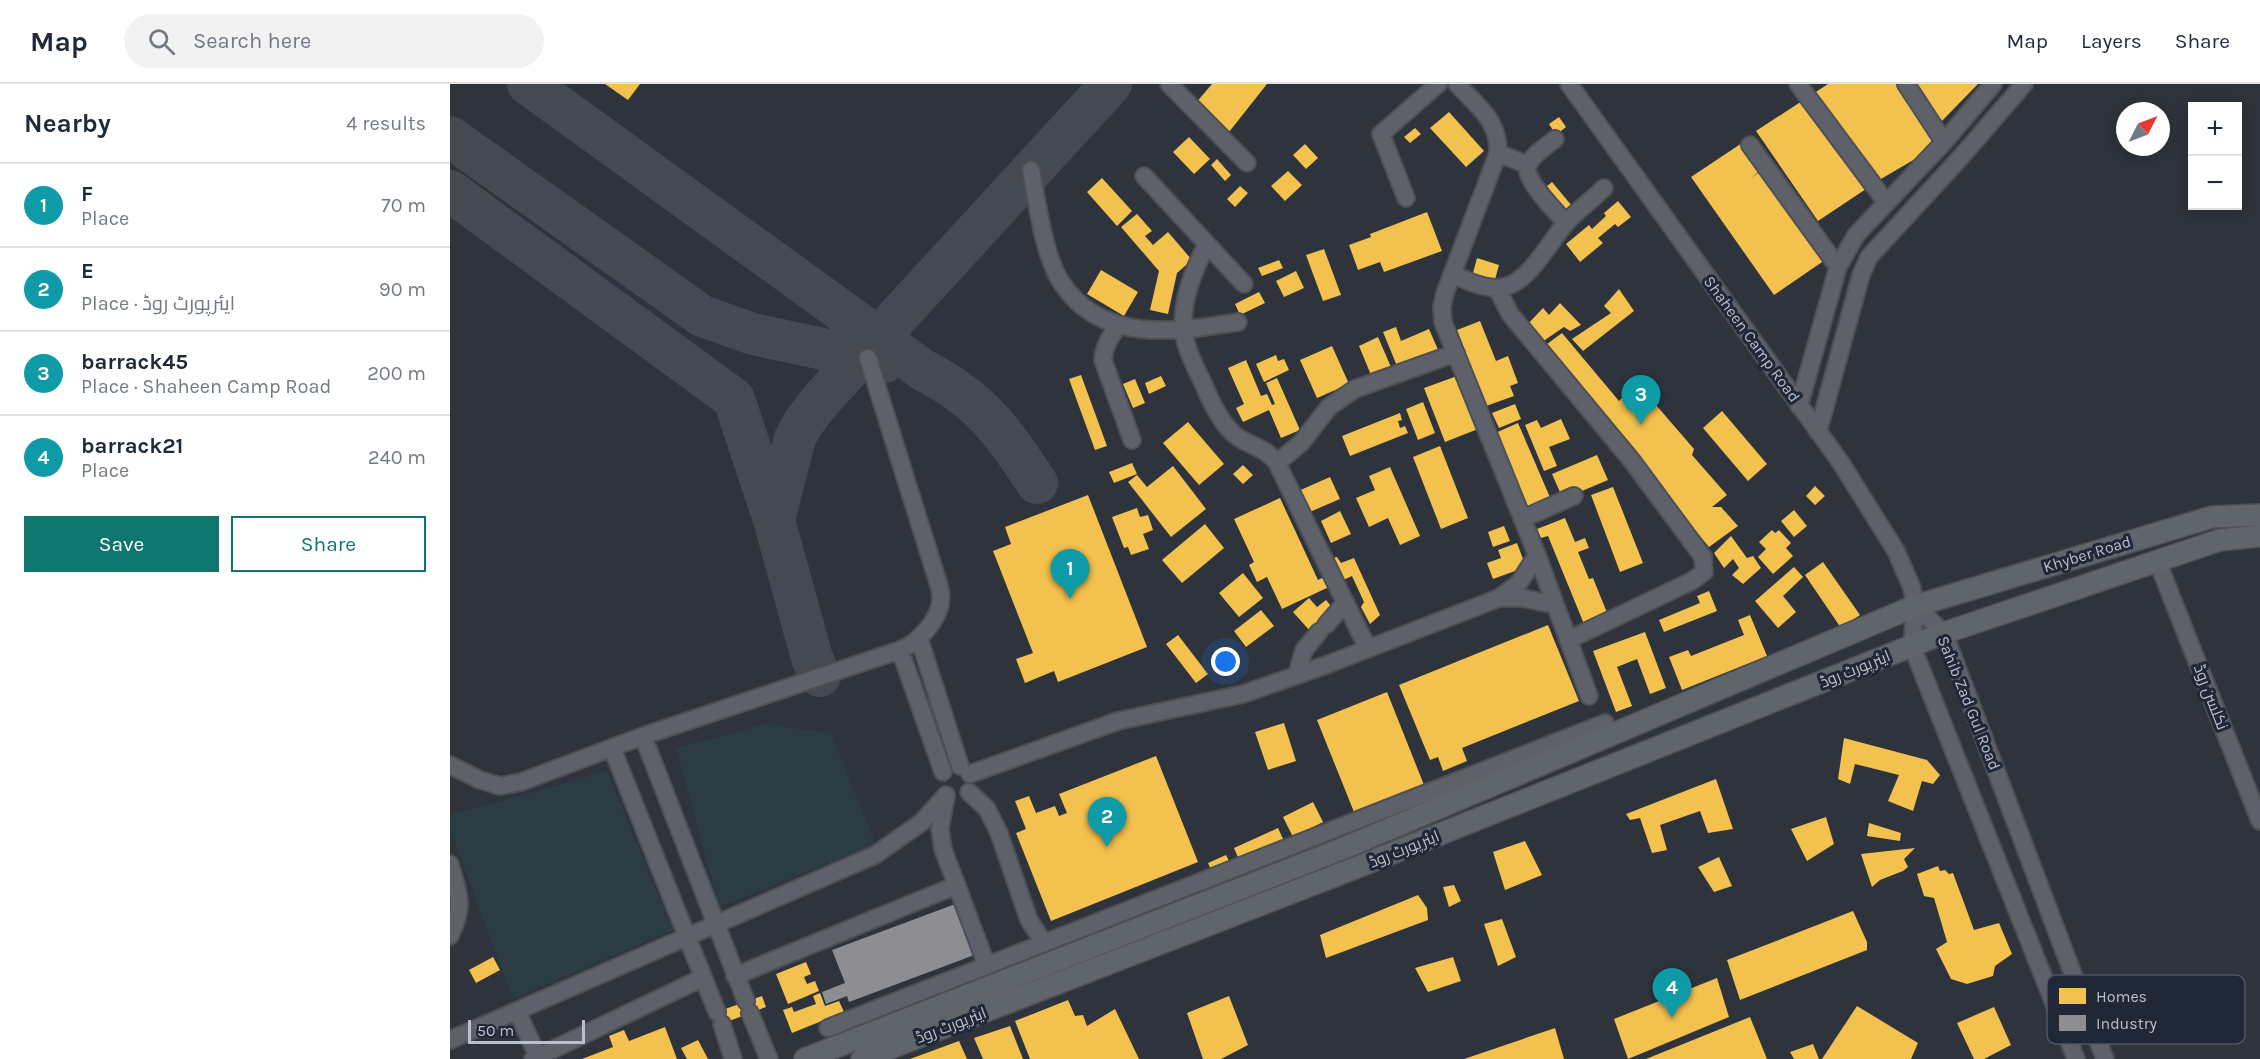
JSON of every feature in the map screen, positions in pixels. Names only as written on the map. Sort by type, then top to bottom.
[{"type":"main road","name":"Khyber Road","points":[[805,1059],[1344,848],[1915,606],[2212,517],[2260,515]]},
{"type":"main road","name":"Khyber Road","points":[[1944,633],[2220,540],[2260,536]]},
{"type":"main road","name":"ایئرپورٹ روڈ","points":[[862,1059],[1350,870],[1944,633]]},
{"type":"street","points":[[1169,84],[1247,163]]},
{"type":"street","points":[[1406,198],[1381,134],[1438,84]]},
{"type":"street","points":[[1457,84],[1490,120],[1498,136],[1498,153],[1452,274],[1442,307],[1443,322],[1537,555],[1590,696]]},
{"type":"street","name":"Shaheen Camp Road","points":[[1569,84],[1841,463],[1896,551],[1912,588],[1915,606]]},
{"type":"street","points":[[1798,84],[1886,202]]},
{"type":"street","points":[[1906,84],[1944,142]]},
{"type":"street","points":[[1799,406],[1838,267],[1846,249],[1886,202],[1944,142],[1993,84]]},
{"type":"street","points":[[1818,432],[1861,275],[1869,257],[2024,84]]},
{"type":"street","points":[[1555,139],[1528,165],[1527,172],[1531,181],[1566,223]]},
{"type":"street","points":[[1750,145],[1838,267]]},
{"type":"street","points":[[1498,153],[1528,165]]},
{"type":"street","points":[[1031,170],[1050,255],[1060,281],[1078,303],[1100,318],[1118,326],[1143,329],[1184,330],[1238,322]]},
{"type":"street","points":[[1144,176],[1244,284]]},
{"type":"street","points":[[1452,274],[1473,283],[1497,288],[1518,281],[1530,271],[1566,223],[1604,188]]},
{"type":"street","points":[[1207,244],[1189,286],[1184,330],[1191,356],[1215,409],[1229,430],[1244,443],[1258,446],[1269,453],[1277,463],[1368,649]]},
{"type":"street","points":[[1497,288],[1510,314],[1632,461],[1698,550],[1706,565],[1704,572],[1692,581],[1568,640]]},
{"type":"street","points":[[1118,326],[1104,350],[1103,360],[1132,440]]},
{"type":"street","points":[[1277,463],[1301,442],[1329,407],[1355,389],[1456,353]]},
{"type":"street","points":[[450,765],[480,780],[500,786],[521,782],[643,736],[900,650],[920,638],[935,616],[941,599],[938,579],[868,358]]},
{"type":"street","points":[[1522,519],[1574,496]]},
{"type":"street","points":[[920,638],[965,770],[972,786],[969,792],[958,799],[946,795],[939,784],[943,772],[948,768],[965,770],[1118,721],[1243,694],[1368,649],[1499,598],[1519,583],[1537,555]]},
{"type":"street","name":"نکلسن روڈ","points":[[2163,573],[2260,821]]},
{"type":"street","points":[[1499,598],[1523,598],[1555,605]]},
{"type":"street","points":[[1298,674],[1304,650],[1345,603]]},
{"type":"street","name":"Sahib Zad Gul Road","points":[[1915,606],[1944,633],[2074,975]]},
{"type":"street","name":"Sahib Zad Gul Road","points":[[1915,606],[1912,646],[2047,986]]},
{"type":"street","points":[[900,650],[943,772]]},
{"type":"street","points":[[828,1028],[1605,723]]},
{"type":"street","points":[[643,736],[769,1059]]},
{"type":"street","points":[[612,748],[719,1018],[732,1059]]},
{"type":"street","points":[[969,792],[987,809],[999,833],[1029,920],[1044,943]]},
{"type":"street","points":[[450,1040],[875,855],[922,822],[946,795]]},
{"type":"street","points":[[946,795],[940,829],[944,849],[987,966]]},
{"type":"street","points":[[450,864],[460,898],[460,913],[450,936]]},
{"type":"street","points":[[735,976],[957,885]]},
{"type":"street","points":[[517,1011],[535,1058],[702,978]]},
{"type":"street","name":"Sahib Zad Gul Road","points":[[2070,1044],[2076,1059]]},
{"type":"street","name":"Sahib Zad Gul Road","points":[[2100,1044],[2106,1059]]},
{"type":"shaded area","points":[[766,724],[831,733],[876,845],[719,907],[676,748]]},
{"type":"shaded area","points":[[607,771],[673,930],[513,999],[450,831],[450,815]]},
{"type":"building: Homes","points":[[605,84],[640,84],[628,100]]},
{"type":"building: Homes","points":[[1212,84],[1267,84],[1229,132],[1195,104]]},
{"type":"building: Homes","points":[[1828,84],[1898,84],[1913,104],[1913,110],[1920,105],[1944,142],[1881,179],[1818,221],[1756,131]]},
{"type":"building: Homes","points":[[1909,84],[1978,84],[1939,124]]},
{"type":"building: Homes","points":[[1449,112],[1484,151],[1466,167],[1430,128]]},
{"type":"building: Homes","points":[[1559,117],[1566,127],[1556,135],[1549,124]]},
{"type":"building: Homes","points":[[1415,128],[1421,134],[1410,143],[1404,137]]},
{"type":"building: Homes","points":[[1189,137],[1210,159],[1194,174],[1173,152]]},
{"type":"building: Homes","points":[[1748,139],[1766,166],[1751,178],[1764,169],[1828,258],[1774,295],[1691,177]]},
{"type":"building: Homes","points":[[1305,144],[1318,158],[1306,169],[1293,155]]},
{"type":"building: Homes","points":[[1217,159],[1231,175],[1225,181],[1211,165]]},
{"type":"building: Homes","points":[[1288,171],[1302,185],[1285,201],[1271,186]]},
{"type":"building: Homes","points":[[1102,178],[1132,211],[1117,226],[1087,192]]},
{"type":"building: Homes","points":[[1552,182],[1572,206],[1562,215],[1541,191]]},
{"type":"building: Homes","points":[[1240,186],[1248,193],[1235,207],[1227,199]]},
{"type":"building: Homes","points":[[1618,201],[1631,217],[1618,227],[1615,224],[1598,238],[1603,243],[1580,262],[1566,244],[1589,225],[1592,229],[1606,216],[1604,213]]},
{"type":"building: Homes","points":[[1427,212],[1442,251],[1384,272],[1380,262],[1358,270],[1349,245],[1371,237],[1370,234]]},
{"type":"building: Homes","points":[[1137,214],[1152,231],[1145,236],[1153,245],[1168,232],[1192,260],[1177,273],[1168,314],[1150,310],[1159,271],[1121,227]]},
{"type":"building: Homes","points":[[1324,249],[1341,295],[1323,301],[1306,255]]},
{"type":"building: Homes","points":[[1477,258],[1499,265],[1494,283],[1472,277]]},
{"type":"building: Homes","points":[[1279,260],[1283,268],[1262,276],[1258,268]]},
{"type":"building: Homes","points":[[1101,270],[1138,292],[1124,316],[1087,294]]},
{"type":"building: Homes","points":[[1296,271],[1304,288],[1284,297],[1276,281]]},
{"type":"building: Homes","points":[[1619,289],[1634,311],[1583,351],[1572,339],[1611,313],[1604,306]]},
{"type":"building: Homes","points":[[1259,292],[1265,303],[1240,315],[1235,304]]},
{"type":"building: Homes","points":[[1560,303],[1581,325],[1570,331],[1564,327],[1542,342],[1526,326],[1543,308],[1549,315]]},
{"type":"building: Homes","points":[[1480,321],[1496,361],[1508,356],[1518,383],[1510,386],[1514,396],[1486,406],[1457,330]]},
{"type":"building: Homes","points":[[1396,327],[1401,341],[1429,329],[1439,352],[1426,357],[1425,354],[1397,366],[1383,332]]},
{"type":"building: Homes","points":[[1562,333],[1619,401],[1637,383],[1694,449],[1692,455],[1727,495],[1712,507],[1721,507],[1738,526],[1709,547],[1543,347]]},
{"type":"building: Homes","points":[[1378,337],[1391,367],[1371,375],[1359,346]]},
{"type":"building: Homes","points":[[1332,346],[1349,384],[1317,398],[1300,360]]},
{"type":"building: Homes","points":[[1276,355],[1278,361],[1284,359],[1289,370],[1264,382],[1256,364]]},
{"type":"building: Homes","points":[[1246,360],[1261,396],[1267,394],[1272,405],[1275,404],[1266,383],[1277,378],[1300,430],[1281,438],[1269,410],[1243,422],[1236,408],[1244,404],[1228,368]]},
{"type":"building: Homes","points":[[1081,375],[1107,446],[1095,450],[1069,379]]},
{"type":"building: Homes","points":[[1161,376],[1166,386],[1149,394],[1145,383]]},
{"type":"building: Homes","points":[[1457,376],[1478,429],[1445,442],[1424,388]]},
{"type":"building: Homes","points":[[1135,379],[1145,403],[1133,408],[1123,384]]},
{"type":"building: Homes","points":[[1423,402],[1435,433],[1418,440],[1406,409]]},
{"type":"building: Homes","points":[[1515,404],[1521,419],[1499,428],[1492,413]]},
{"type":"building: Homes","points":[[1722,411],[1767,464],[1748,481],[1703,428]]},
{"type":"building: Homes","points":[[1400,413],[1402,420],[1398,421],[1400,428],[1405,426],[1408,433],[1350,456],[1342,436]]},
{"type":"building: Homes","points":[[1561,419],[1570,439],[1549,447],[1557,466],[1544,471],[1525,425],[1537,420],[1541,428]]},
{"type":"building: Homes","points":[[1188,422],[1224,464],[1199,485],[1163,443]]},
{"type":"building: Homes","points":[[1518,423],[1552,502],[1527,513],[1493,434]]},
{"type":"building: Homes","points":[[1440,446],[1468,518],[1441,529],[1413,457]]},
{"type":"building: Homes","points":[[1597,455],[1608,480],[1563,499],[1552,474]]},
{"type":"building: Homes","points":[[1132,463],[1137,474],[1114,483],[1109,472]]},
{"type":"building: Homes","points":[[1243,465],[1253,475],[1243,484],[1233,474]]},
{"type":"building: Homes","points":[[1173,466],[1206,509],[1171,537],[1128,482],[1137,475],[1147,487]]},
{"type":"building: Homes","points":[[1390,467],[1420,536],[1400,545],[1388,518],[1369,527],[1356,498],[1375,490],[1369,476]]},
{"type":"building: Homes","points":[[1330,477],[1340,499],[1305,514],[1296,492]]},
{"type":"building: Homes","points":[[1815,486],[1825,496],[1815,505],[1806,496]]},
{"type":"building: Homes","points":[[1613,487],[1643,563],[1620,572],[1591,495]]},
{"type":"building: Homes","points":[[1088,495],[1147,647],[1058,682],[1054,671],[1025,683],[1016,659],[1033,653],[993,551],[1011,544],[1005,527]]},
{"type":"building: Homes","points":[[1280,498],[1318,580],[1324,577],[1329,587],[1282,609],[1267,577],[1257,582],[1249,565],[1254,562],[1234,519]]},
{"type":"building: Homes","points":[[1137,508],[1140,517],[1148,515],[1153,530],[1143,534],[1149,549],[1131,555],[1128,547],[1124,548],[1112,517]]},
{"type":"building: Homes","points":[[1794,510],[1807,526],[1794,537],[1781,521]]},
{"type":"building: Homes","points":[[1340,511],[1351,534],[1331,543],[1321,521]]},
{"type":"building: Homes","points":[[1565,518],[1575,542],[1585,538],[1589,548],[1578,552],[1589,579],[1593,578],[1608,615],[1584,624],[1548,536],[1541,538],[1537,529]]},
{"type":"building: Homes","points":[[1205,524],[1224,548],[1182,583],[1162,560]]},
{"type":"building: Homes","points":[[1504,526],[1510,541],[1493,547],[1488,532]]},
{"type":"building: Homes","points":[[1772,530],[1775,533],[1779,530],[1791,543],[1786,548],[1793,556],[1773,574],[1758,557],[1766,549],[1759,542]]},
{"type":"building: Homes","points":[[1731,536],[1747,558],[1753,556],[1761,568],[1743,584],[1732,575],[1739,568],[1733,559],[1724,568],[1714,553]]},
{"type":"building: Homes","points":[[1517,543],[1526,567],[1493,579],[1487,563],[1501,558],[1498,550]]},
{"type":"building: Homes","points":[[1337,557],[1341,563],[1354,558],[1380,615],[1370,624],[1361,607],[1364,602],[1352,576],[1339,582],[1329,559]]},
{"type":"building: Homes","points":[[1823,562],[1860,615],[1841,628],[1805,575]]},
{"type":"building: Homes","points":[[1794,567],[1803,577],[1783,596],[1796,612],[1778,628],[1755,601]]},
{"type":"building: Homes","points":[[1243,573],[1263,598],[1239,617],[1219,593]]},
{"type":"building: Homes","points":[[1709,591],[1717,611],[1664,632],[1659,620],[1700,603],[1697,596]]},
{"type":"building: Homes","points":[[1309,598],[1317,607],[1326,600],[1335,611],[1331,631],[1323,637],[1310,631],[1293,612]]},
{"type":"building: Homes","points":[[1261,610],[1274,626],[1246,647],[1234,631]]},
{"type":"building: Homes","points":[[1750,615],[1767,656],[1682,690],[1669,657],[1688,650],[1691,656],[1744,635],[1738,620]]},
{"type":"building: Homes","points":[[1548,625],[1579,701],[1462,748],[1467,761],[1443,771],[1438,757],[1430,760],[1399,685]]},
{"type":"building: Homes","points":[[1645,632],[1666,688],[1650,694],[1637,659],[1617,667],[1632,706],[1616,712],[1593,651]]},
{"type":"building: Homes","points":[[1178,635],[1208,674],[1196,683],[1166,644]]},
{"type":"building: Homes","points":[[1387,692],[1424,785],[1354,812],[1317,720]]},
{"type":"building: Homes","points":[[1284,723],[1296,761],[1268,770],[1255,732]]},
{"type":"building: Homes","points":[[1844,738],[1927,760],[1940,775],[1933,784],[1922,781],[1913,811],[1888,801],[1899,775],[1855,764],[1850,784],[1838,779]]},
{"type":"building: Homes","points":[[1156,756],[1198,862],[1051,921],[1016,833],[1026,829],[1015,801],[1029,796],[1036,813],[1055,806],[1059,816],[1067,813],[1059,794]]},
{"type":"building: Homes","points":[[1716,779],[1733,829],[1708,833],[1700,811],[1660,825],[1667,850],[1652,853],[1640,818],[1630,820],[1626,814]]},
{"type":"building: Homes","points":[[1313,802],[1323,822],[1293,837],[1283,817]]},
{"type":"building: Homes","points":[[1826,817],[1834,844],[1807,861],[1791,829]]},
{"type":"building: Homes","points":[[1869,823],[1901,833],[1900,841],[1867,836]]},
{"type":"building: Homes","points":[[1278,828],[1284,841],[1240,862],[1234,848]]},
{"type":"building: Homes","points":[[1525,841],[1542,875],[1505,890],[1493,852]]},
{"type":"building: Homes","points":[[1915,848],[1904,859],[1908,867],[1880,880],[1872,887],[1861,854]]},
{"type":"building: Homes","points":[[1226,855],[1231,865],[1213,874],[1208,863]]},
{"type":"building: Homes","points":[[1719,857],[1732,886],[1714,892],[1698,867]]},
{"type":"building: Homes","points":[[1938,866],[1940,871],[1953,873],[1974,930],[1999,923],[2012,954],[1995,966],[1993,976],[1967,984],[1951,979],[1936,949],[1947,942],[1934,898],[1924,896],[1917,874]]},
{"type":"building: Homes","points":[[1454,885],[1461,901],[1449,907],[1443,887]]},
{"type":"building: Homes","points":[[1418,895],[1427,908],[1428,920],[1326,958],[1320,935]]},
{"type":"building: Homes","points":[[1853,911],[1867,942],[1867,950],[1740,1000],[1727,960]]},
{"type":"building: Homes","points":[[1502,919],[1516,957],[1498,966],[1484,924]]},
{"type":"building: Homes","points":[[493,957],[500,970],[476,983],[469,970]]},
{"type":"building: Homes","points":[[1453,957],[1461,981],[1428,992],[1415,968]]},
{"type":"building: Homes","points":[[806,962],[811,974],[804,977],[807,984],[815,981],[819,991],[788,1004],[776,974]]},
{"type":"building: Homes","points":[[1717,978],[1729,1017],[1628,1059],[1614,1019]]},
{"type":"building: Homes","points":[[820,993],[825,1006],[839,1001],[844,1012],[792,1033],[783,1010],[792,1007],[794,1012],[816,1004],[813,996]]},
{"type":"building: Homes","points":[[762,996],[766,1007],[716,1026],[711,1014]]},
{"type":"building: Homes","points":[[1229,996],[1248,1045],[1221,1059],[1203,1059],[1187,1013]]},
{"type":"building: Homes","points":[[1068,1000],[1075,1016],[1083,1015],[1087,1026],[1115,1009],[1139,1059],[1030,1059],[1015,1021]]},
{"type":"building: Homes","points":[[1857,1006],[1918,1043],[1911,1059],[1822,1059]]},
{"type":"building: Homes","points":[[1994,1007],[2011,1045],[1984,1059],[1974,1059],[1957,1023]]},
{"type":"building: Homes","points":[[1750,1017],[1767,1059],[1646,1059]]},
{"type":"building: Homes","points":[[1010,1026],[1023,1059],[983,1059],[974,1038]]},
{"type":"building: Homes","points":[[665,1027],[677,1059],[582,1059],[613,1047],[609,1036],[624,1030],[629,1041]]},
{"type":"building: Homes","points":[[1555,1028],[1564,1059],[1464,1059]]},
{"type":"building: Homes","points":[[698,1040],[708,1059],[687,1059],[681,1048]]},
{"type":"building: Homes","points":[[959,1041],[967,1059],[910,1059]]},
{"type":"building: Homes","points":[[1813,1044],[1819,1059],[1794,1059],[1790,1052]]},
{"type":"building: Industry","points":[[958,903],[977,954],[849,1002],[847,996],[826,1004],[822,992],[845,983],[832,950]]},
{"type":"taxiway","points":[[528,84],[923,370],[960,393],[1000,431],[1037,483]]},
{"type":"taxiway","points":[[820,676],[812,658],[774,520],[795,438],[820,401],[1111,84]]},
{"type":"taxiway","points":[[450,137],[702,316],[753,334],[884,362]]},
{"type":"taxiway","points":[[450,191],[734,399],[774,520]]},
{"type":"place","name":"barrack45","points":[[1641,425]]},
{"type":"place","name":"F","points":[[1070,599]]},
{"type":"place","name":"E","points":[[1107,847]]},
{"type":"place","name":"barrack21","points":[[1672,1018]]}]
